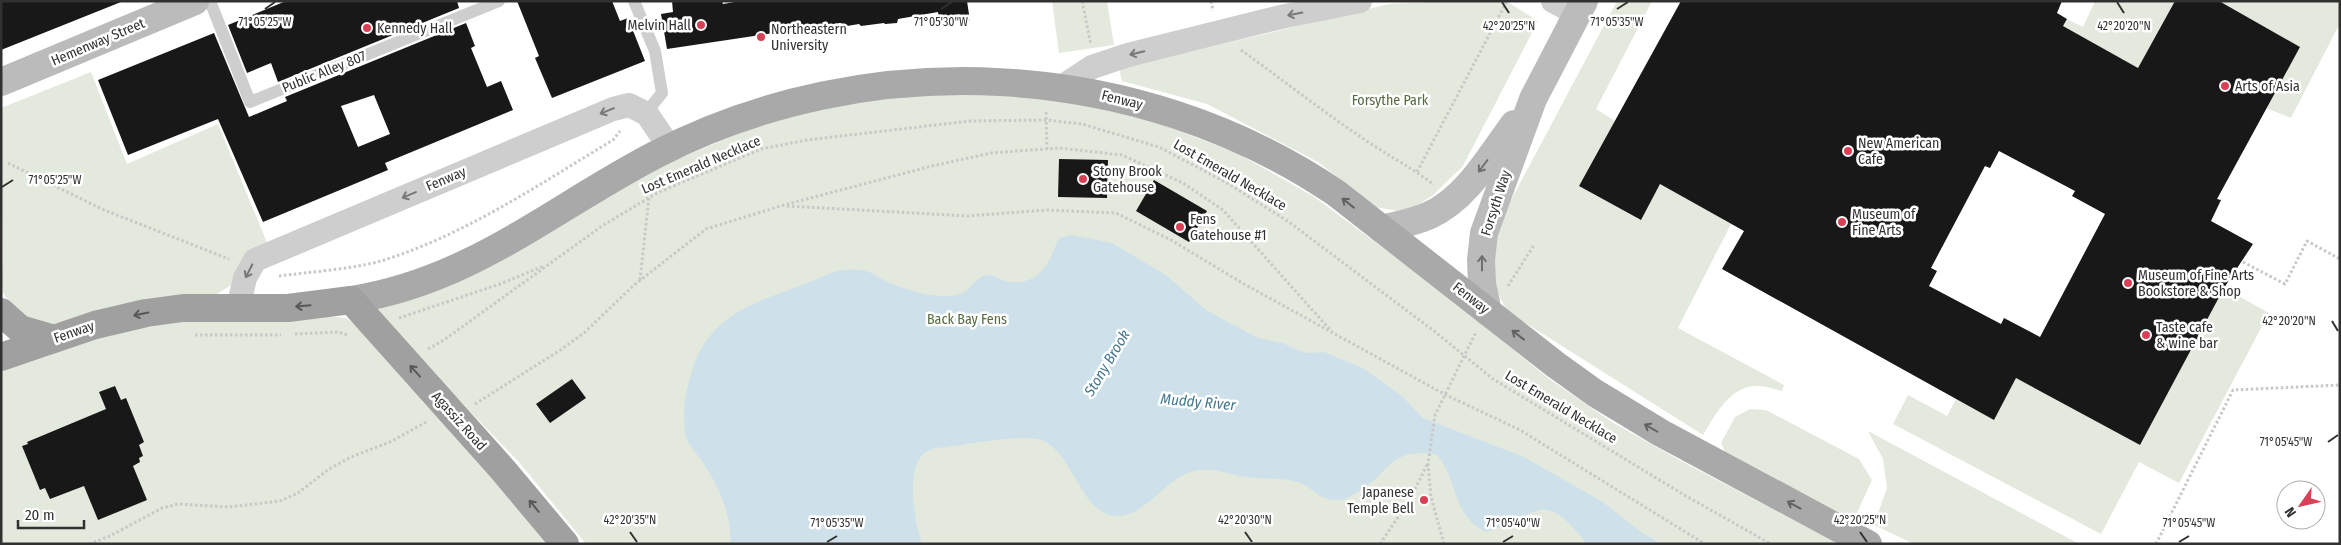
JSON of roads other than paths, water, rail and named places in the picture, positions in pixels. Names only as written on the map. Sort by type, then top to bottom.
[{"type":"highway","name":"Fenway","points":[[1,357],[107,321],[146,313],[183,308],[288,308],[351,300]]},
{"type":"highway","name":"Agassiz Road","points":[[351,300],[524,493],[565,544]]},
{"type":"highway","points":[[1,312],[23,330],[54,339]]},
{"type":"main road","name":"Hemenway Street","points":[[1,82],[195,1]]},
{"type":"main road","name":"Forsyth Way","points":[[1484,318],[1481,260],[1484,233],[1533,99],[1581,8]]},
{"type":"main road","name":"Fenway","points":[[351,300],[396,290],[468,264],[517,238],[628,170],[670,148],[713,129],[775,107],[817,96],[914,82],[951,80],[1060,88],[1133,103],[1227,134],[1302,172],[1336,193],[1382,229],[1484,318],[1582,384],[1630,415],[1868,544]]},
{"type":"main road","name":"Forsyth Way","points":[[1382,229],[1424,218],[1449,202],[1475,176],[1533,99]]},
{"type":"street","points":[[1060,88],[1092,68],[1128,55],[1265,21],[1360,1]]},
{"type":"street","points":[[1553,1],[1581,8]]},
{"type":"street","name":"Fenway","points":[[238,308],[245,278],[255,260],[613,108],[629,105],[644,112]]},
{"type":"street","points":[[644,112],[670,148]]},
{"type":"lane","name":"Public Alley 807","points":[[210,1],[250,102],[498,1]]},
{"type":"lane","points":[[634,1],[655,51],[662,93],[650,108],[644,112]]},
{"type":"water","points":[[1072,235],[1112,243],[1166,275],[1206,310],[1258,338],[1283,343],[1308,353],[1324,352],[1363,368],[1402,396],[1423,418],[1524,457],[1603,502],[1641,532],[1661,544],[1587,544],[1559,515],[1549,510],[1539,510],[1486,532],[1475,525],[1461,507],[1444,465],[1437,455],[1420,453],[1398,459],[1390,464],[1366,487],[1342,500],[1327,499],[1294,481],[1199,470],[1177,479],[1139,509],[1129,514],[1118,516],[1105,513],[1095,507],[1055,449],[1044,441],[1022,438],[935,448],[924,453],[918,461],[913,484],[915,511],[922,544],[730,544],[727,512],[719,491],[709,472],[687,441],[684,425],[686,395],[697,357],[707,340],[718,327],[748,307],[836,271],[851,269],[864,271],[906,289],[923,294],[941,296],[961,294],[978,279],[988,275],[1007,281],[1022,282],[1029,280],[1041,271],[1049,261],[1059,238]]},
{"type":"place","name":"Melvin Hall","points":[[701,25]]},
{"type":"place","name":"Kennedy Hall","points":[[367,28]]},
{"type":"place","name":"Northeastern University","points":[[761,37]]},
{"type":"place","name":"Arts of Asia","points":[[2225,86]]},
{"type":"place","name":"New American Cafe","points":[[1848,151]]},
{"type":"place","name":"Stony Brook Gatehouse","points":[[1083,179]]},
{"type":"place","name":"Museum of Fine Arts","points":[[1842,222]]},
{"type":"place","name":"Fens Gatehouse #1","points":[[1180,227]]},
{"type":"place","name":"Museum of Fine Arts Bookstore & Shop","points":[[2128,283]]},
{"type":"place","name":"Taste cafe & wine bar","points":[[2146,335]]},
{"type":"place","name":"Japanese Temple Bell","points":[[1424,500]]},
{"type":"park label","name":"Forsythe Park","points":[[1390,100]]},
{"type":"park label","name":"Back Bay Fens","points":[[967,319]]},
{"type":"water label","name":"Stony Brook","points":[[1107,363]]},
{"type":"water label","name":"Muddy River","points":[[1198,402]]}]
